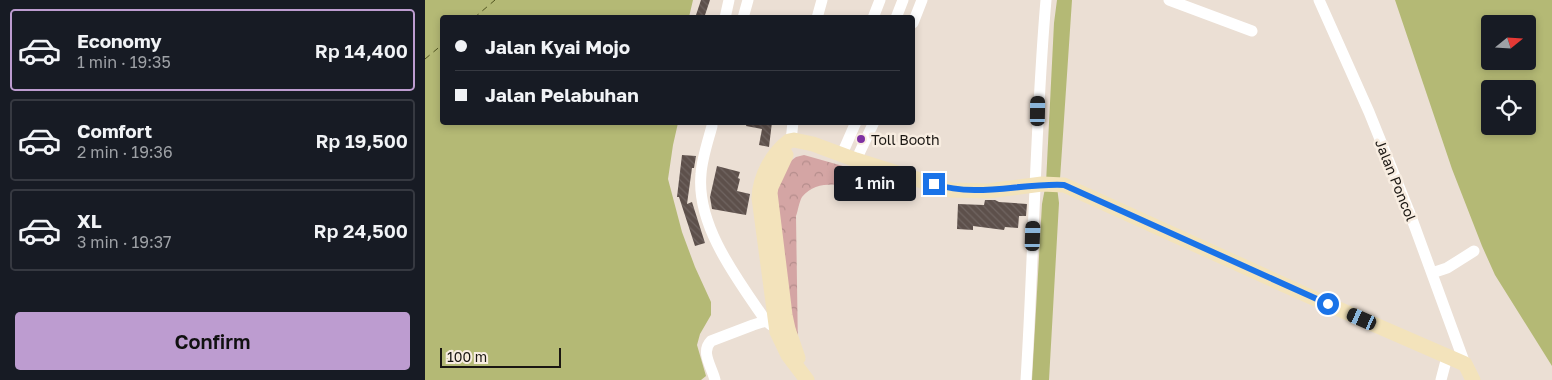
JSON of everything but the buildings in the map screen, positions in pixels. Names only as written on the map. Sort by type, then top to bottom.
[{"type":"main road","points":[[806,378],[781,342],[759,198],[765,191],[777,150],[790,141],[813,144],[951,190],[988,190],[1039,184],[1064,185],[1444,368],[1465,364],[1473,380]]},
{"type":"street","points":[[726,15],[729,0]]},
{"type":"street","points":[[744,15],[748,0]]},
{"type":"street","points":[[818,15],[822,0]]},
{"type":"street","points":[[874,15],[880,0]]},
{"type":"street","points":[[897,15],[903,0]]},
{"type":"street","points":[[915,17],[921,0]]},
{"type":"street","points":[[1026,380],[1039,184],[1040,73],[1046,0]]},
{"type":"street","points":[[1169,0],[1252,32]]},
{"type":"street","name":"Jalan Poncol","points":[[1319,0],[1372,120],[1432,272],[1465,364]]},
{"type":"street","points":[[790,141],[793,125]]},
{"type":"street","points":[[849,157],[855,125]]},
{"type":"street","points":[[849,157],[872,125]]},
{"type":"street","points":[[712,126],[701,172],[703,204],[726,262],[777,324]]},
{"type":"street","points":[[1432,272],[1447,268],[1473,251]]},
{"type":"street","points":[[715,380],[707,359],[706,347],[711,341],[753,325],[777,324]]},
{"type":"green space","points":[[804,155],[864,172],[860,187],[821,185],[808,191],[800,201],[796,216],[798,351],[789,326],[775,193],[788,163],[796,157]]},
{"type":"shaded area","points":[[425,0],[693,0],[689,15],[440,15],[440,125],[678,125],[668,179],[682,232],[711,302],[711,315],[700,334],[697,345],[706,376],[701,380],[425,380]]},
{"type":"shaded area","points":[[1057,0],[1072,0],[1060,179],[1057,187],[1059,203],[1049,380],[1032,380],[1042,204],[1046,183],[1054,23]]},
{"type":"shaded area","points":[[1395,0],[1552,0],[1552,366],[1495,275],[1452,169]]},
{"type":"ferry route","points":[[478,15],[495,0]]},
{"type":"ferry route","points":[[425,59],[440,46]]},
{"type":"place","name":"Toll Booth","points":[[861,139]]},
{"type":"route","points":[[934,184],[951,190],[970,191],[1042,184],[1064,185],[1328,304]]}]
